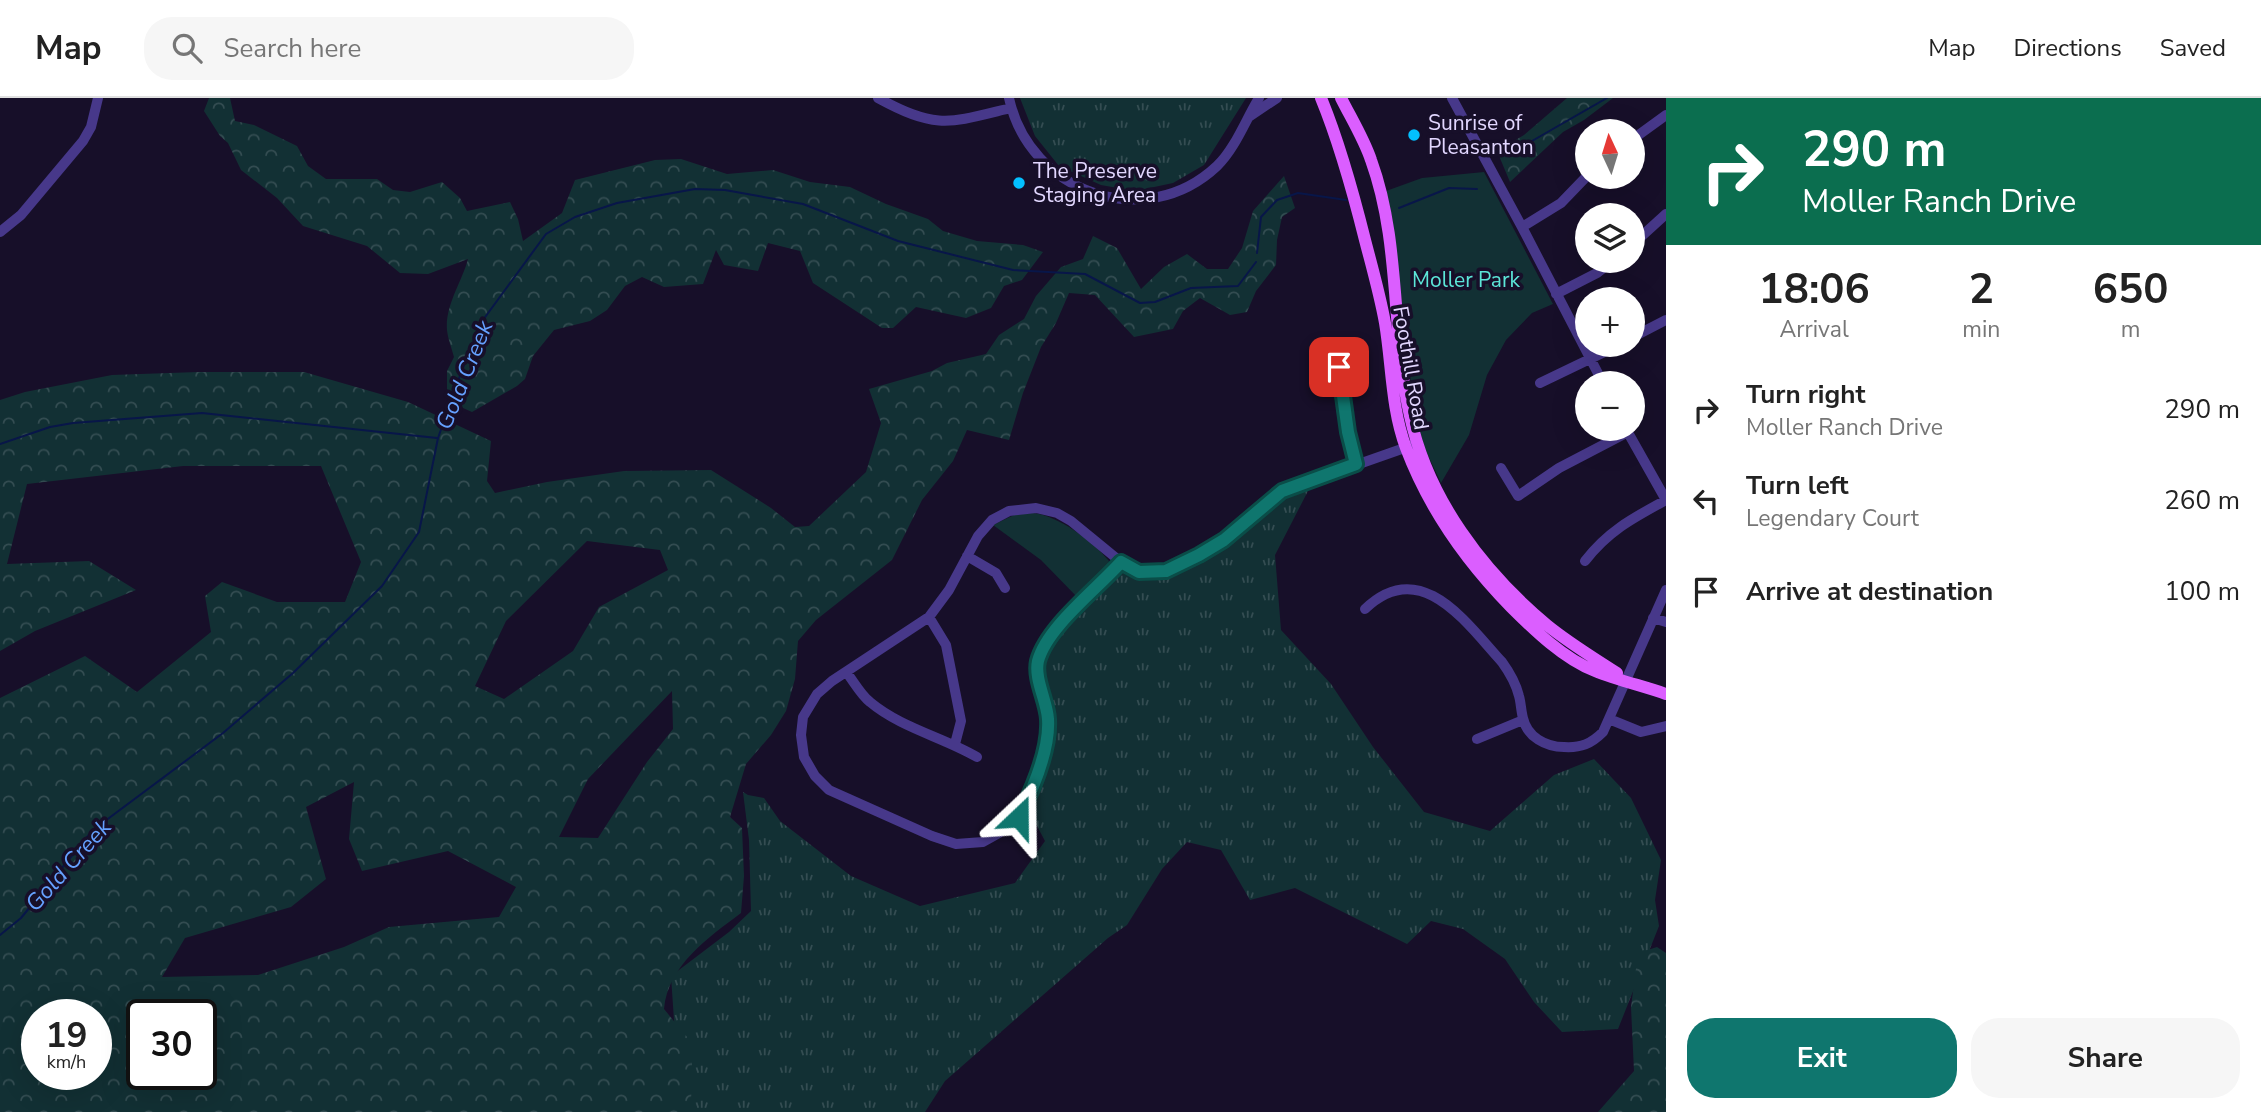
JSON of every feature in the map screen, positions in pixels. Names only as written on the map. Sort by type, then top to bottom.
[{"type":"main road","name":"Foothill Road","points":[[1321,98],[1337,138],[1381,303],[1395,408],[1412,446],[1447,509],[1480,557],[1548,626],[1626,680],[1666,694]]},
{"type":"main road","name":"Foothill Road","points":[[1341,98],[1371,159],[1386,217],[1412,446]]},
{"type":"street","points":[[0,232],[21,215],[82,141],[91,127],[98,98]]},
{"type":"street","points":[[878,98],[906,113],[931,121],[952,122],[1010,103],[1024,138],[1041,161],[1078,188],[1121,200],[1165,195],[1199,180],[1219,165],[1259,98]]},
{"type":"street","points":[[1247,118],[1277,98]]},
{"type":"street","points":[[1452,98],[1597,371]]},
{"type":"street","points":[[1645,130],[1666,115]]},
{"type":"street","points":[[1522,227],[1561,203],[1575,188]]},
{"type":"street","points":[[1645,233],[1666,214]]},
{"type":"street","points":[[1556,294],[1597,273]]},
{"type":"street","points":[[1645,331],[1666,320]]},
{"type":"street","points":[[1539,383],[1595,357]]},
{"type":"street","points":[[1339,367],[1348,432],[1356,464]]},
{"type":"street","points":[[1501,468],[1518,496],[1559,468],[1607,441]]},
{"type":"street","points":[[1585,561],[1600,542],[1621,525],[1666,500],[1633,441]]},
{"type":"street","points":[[1121,562],[1051,633],[1037,663],[1048,720],[1045,745],[1019,817],[1001,832],[983,842],[956,844],[829,790],[815,776],[804,757],[801,735],[803,716],[817,694],[929,617],[949,590],[978,536],[992,520],[1009,511],[1036,508],[1057,513],[1071,521],[1121,562],[1139,572],[1166,571],[1224,540],[1282,491],[1412,446]]},
{"type":"street","points":[[967,556],[996,573],[1005,588]]},
{"type":"street","points":[[1365,608],[1376,599],[1401,590],[1426,592],[1444,600],[1506,668],[1520,698],[1523,720],[1528,730],[1546,745],[1561,748],[1585,746],[1603,732],[1666,590]]},
{"type":"street","points":[[929,617],[946,645],[961,721],[955,744]]},
{"type":"street","points":[[1653,618],[1666,622]]},
{"type":"street","points":[[847,673],[869,702],[898,720],[955,744],[977,757]]},
{"type":"street","points":[[1609,719],[1641,732],[1666,726]]},
{"type":"street","points":[[1477,738],[1523,720]]},
{"type":"green space","points":[[209,98],[230,98],[235,121],[254,125],[297,146],[308,166],[326,179],[377,179],[393,190],[410,192],[442,182],[460,198],[467,211],[510,202],[518,219],[523,241],[562,213],[575,180],[655,160],[681,159],[727,174],[773,170],[810,182],[850,187],[928,219],[943,231],[977,241],[1023,245],[1043,252],[1022,280],[1004,286],[991,308],[966,318],[916,307],[893,328],[882,328],[813,283],[800,251],[768,243],[758,271],[724,265],[716,250],[703,284],[664,287],[642,277],[625,286],[607,310],[590,321],[554,330],[533,356],[525,379],[472,412],[463,408],[447,389],[447,371],[454,357],[447,321],[468,259],[428,274],[400,273],[367,246],[303,226],[277,198],[241,170],[228,143],[220,136],[204,111]]},
{"type":"green space","points":[[1020,98],[1246,98],[1204,165],[1173,183],[1135,191],[1101,185],[1059,166],[1035,136]]},
{"type":"green space","points":[[1567,98],[1613,98],[1585,119],[1575,119],[1575,125],[1563,132],[1510,182],[1497,151],[1524,135]]},
{"type":"green space","name":"Moller Park","points":[[1484,172],[1553,304],[1532,313],[1506,340],[1487,375],[1469,435],[1441,483],[1424,447],[1411,385],[1392,217],[1386,191],[1422,178]]},
{"type":"green space","points":[[1284,176],[1295,208],[1282,217],[1277,240],[1276,265],[1256,291],[1247,312],[1230,315],[1200,298],[1183,311],[1173,329],[1134,337],[1095,295],[1069,293],[1056,323],[1041,347],[1009,440],[967,430],[953,461],[922,500],[892,560],[816,620],[798,641],[795,679],[786,711],[771,735],[746,764],[730,817],[742,828],[744,876],[741,913],[692,954],[681,966],[667,993],[664,1009],[692,1043],[690,1112],[0,1112],[0,698],[85,656],[137,692],[211,632],[205,596],[222,582],[277,602],[345,602],[361,562],[321,466],[183,466],[27,484],[7,564],[89,561],[136,590],[35,631],[0,651],[0,400],[25,392],[112,375],[304,372],[408,402],[491,441],[487,481],[495,493],[547,482],[624,471],[711,470],[771,508],[795,527],[809,526],[866,472],[881,423],[869,389],[932,371],[947,363],[986,354],[999,335],[1024,319],[1036,296],[1061,267],[1083,259],[1093,236],[1117,248],[1141,289],[1164,267],[1187,254],[1207,269],[1228,269],[1242,248],[1253,211]],"holes":[[[587,541],[660,550],[668,570],[599,607],[573,651],[504,699],[475,686],[506,621]],[[672,691],[673,729],[647,762],[598,838],[559,837],[588,779]],[[354,782],[349,839],[362,871],[448,851],[516,887],[499,917],[389,927],[344,947],[258,975],[162,977],[185,938],[291,907],[326,879],[306,807]]]},
{"type":"green space","points":[[1307,486],[1308,491],[1275,555],[1281,630],[1331,684],[1373,747],[1424,812],[1490,831],[1554,775],[1594,759],[1631,798],[1661,860],[1655,900],[1659,926],[1618,1029],[1562,1032],[1534,1002],[1505,959],[1463,929],[1431,921],[1407,944],[1295,888],[1250,900],[1221,850],[1187,842],[1162,869],[1127,925],[1108,938],[945,1081],[925,1112],[677,1112],[678,1078],[671,976],[729,932],[751,911],[749,840],[743,792],[764,798],[780,821],[851,876],[920,906],[1015,883],[1045,841],[1029,811],[1049,755],[1055,726],[1044,668],[1052,639],[1121,571],[1138,577],[1158,578],[1177,574],[1238,537],[1276,501]]},
{"type":"green space","points":[[1033,513],[1064,524],[1094,545],[1109,561],[1101,577],[1079,599],[1041,560],[993,525],[1014,515]]},
{"type":"green space","points":[[1657,947],[1666,953],[1666,1112],[1598,1112],[1634,1071],[1631,1007],[1638,953]]},
{"type":"waterway","name":"Gold Creek","points":[[1525,145],[1607,98]]},
{"type":"waterway","name":"Gold Creek","points":[[1399,208],[1449,188],[1477,189]]},
{"type":"waterway","name":"Gold Creek","points":[[0,935],[21,918],[93,830],[223,733],[293,673],[382,586],[419,532],[438,438],[483,320],[546,234],[575,217],[617,203],[695,189],[725,190],[803,204],[898,241],[1013,270],[1085,274],[1140,303],[1155,302],[1191,288],[1238,286],[1256,262]]},
{"type":"waterway","name":"Gold Creek","points":[[1257,253],[1261,217],[1277,200],[1298,193],[1346,200]]},
{"type":"waterway","points":[[0,444],[50,427],[73,423],[202,413],[437,438]]},
{"type":"place","name":"Sunrise of Pleasanton","points":[[1414,135]]},
{"type":"place","name":"The Preserve Staging Area","points":[[1019,183]]},
{"type":"route","points":[[1019,817],[1045,745],[1048,720],[1037,663],[1051,633],[1121,562],[1139,572],[1166,571],[1224,540],[1282,491],[1356,464],[1348,432],[1339,367]]}]
